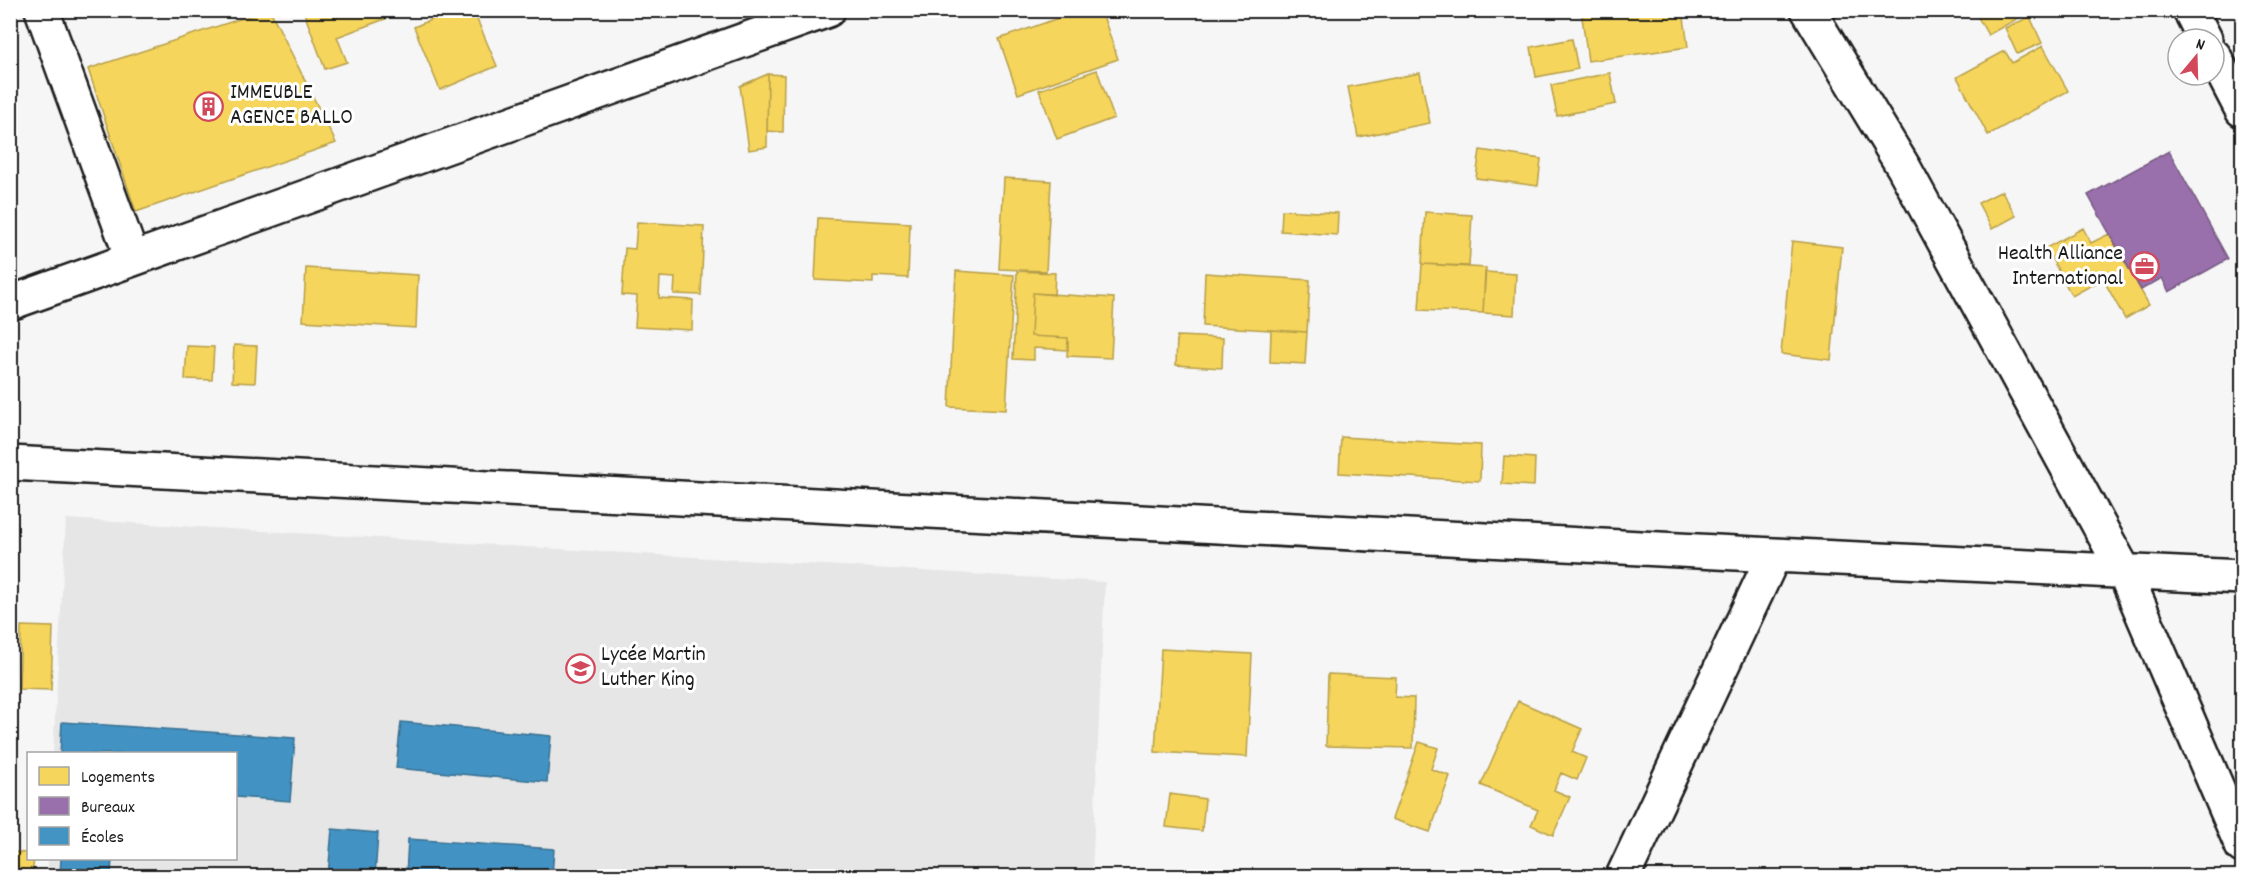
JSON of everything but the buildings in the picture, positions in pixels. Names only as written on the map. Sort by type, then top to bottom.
[{"type":"street","points":[[42,10],[132,258]]},
{"type":"street","points":[[10,303],[828,10]]},
{"type":"street","points":[[1808,10],[1904,168],[2125,573],[2242,846]]},
{"type":"street","points":[[2190,10],[2199,27]]},
{"type":"street","points":[[2226,79],[2242,110]]},
{"type":"street","points":[[10,463],[2125,573],[2242,577]]},
{"type":"street","points":[[1623,876],[1774,555]]},
{"type":"shaded area","name":"Lycée Martin Luther King","points":[[66,519],[1105,582],[1092,876],[47,876],[48,860],[237,860],[237,752],[53,752]]},
{"type":"place","name":"IMMEUBLE AGENCE BALLO","points":[[209,106]]},
{"type":"place","name":"Health Alliance International","points":[[2144,267]]},
{"type":"place","name":"Lycée Martin Luther King","points":[[580,668]]}]
